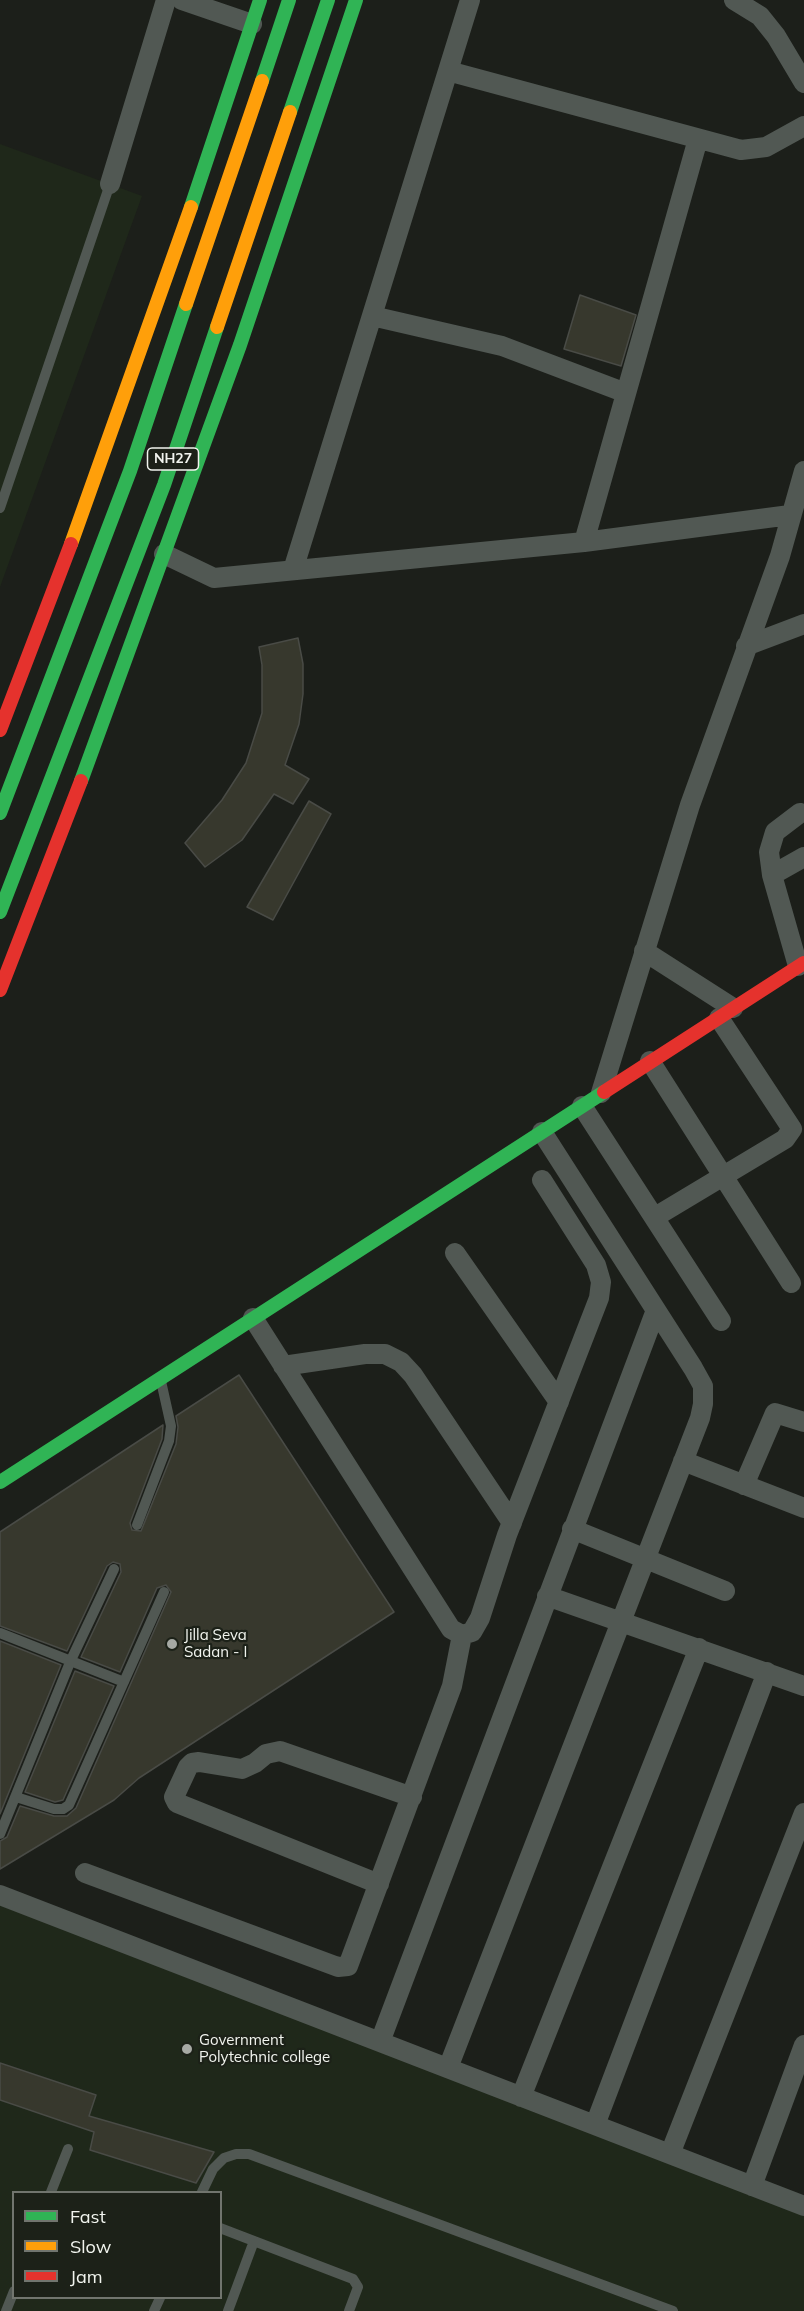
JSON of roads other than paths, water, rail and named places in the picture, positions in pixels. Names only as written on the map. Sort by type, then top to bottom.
[{"type":"main road","points":[[0,730],[60,576],[163,290],[260,0]]},
{"type":"main road","name":"NH27","points":[[0,813],[130,471],[289,0]]},
{"type":"main road","name":"NH27","points":[[0,912],[164,485],[328,0]]},
{"type":"main road","points":[[0,990],[84,773],[240,345],[356,0]]},
{"type":"main road","points":[[0,1482],[801,964]]},
{"type":"street","points":[[110,184],[166,0]]},
{"type":"street","points":[[182,0],[252,24]]},
{"type":"street","points":[[293,570],[470,0]]},
{"type":"street","points":[[734,0],[760,16],[776,36],[804,83]]},
{"type":"street","points":[[448,71],[741,150],[766,147],[804,126]]},
{"type":"street","points":[[584,542],[698,139]]},
{"type":"street","points":[[372,316],[502,346],[626,393]]},
{"type":"street","points":[[602,1093],[690,805],[780,556],[796,506],[804,471]]},
{"type":"street","points":[[164,554],[214,578],[584,542],[796,506]]},
{"type":"street","points":[[746,646],[804,624]]},
{"type":"street","points":[[800,813],[775,832],[769,852],[772,875],[801,964]]},
{"type":"street","points":[[772,875],[804,857]]},
{"type":"street","points":[[644,951],[726,1013],[792,1129],[785,1139],[655,1217]]},
{"type":"street","points":[[650,1061],[790,1283]]},
{"type":"street","points":[[582,1106],[721,1321]]},
{"type":"street","points":[[448,2068],[700,1418],[703,1386],[542,1132]]},
{"type":"street","points":[[253,1318],[451,1629],[462,1635],[472,1632],[480,1618],[512,1523],[600,1298],[601,1282],[596,1265],[542,1180]]},
{"type":"street","points":[[455,1253],[559,1402]]},
{"type":"street","points":[[380,2042],[656,1310]]},
{"type":"street","points":[[283,1366],[365,1354],[385,1354],[401,1362],[413,1375],[512,1523]]},
{"type":"street","points":[[744,1485],[775,1413],[804,1422]]},
{"type":"street","points":[[683,1461],[804,1506]]},
{"type":"street","points":[[572,1529],[725,1592]]},
{"type":"street","points":[[547,1596],[804,1686]]},
{"type":"street","points":[[85,1873],[338,1968],[348,1966],[452,1686],[462,1635]]},
{"type":"street","points":[[521,2097],[699,1648]]},
{"type":"street","points":[[595,2125],[767,1672]]},
{"type":"street","points":[[379,1884],[177,1803],[174,1797],[192,1763],[200,1762],[242,1769],[273,1751],[280,1751],[412,1797]]},
{"type":"street","points":[[670,2154],[804,1813]]},
{"type":"street","points":[[0,1895],[804,2206]]},
{"type":"street","points":[[752,2186],[804,2044]]},
{"type":"lane","points":[[0,508],[110,184]]},
{"type":"lane","points":[[137,1525],[169,1441],[171,1426],[161,1378]]},
{"type":"lane","points":[[0,1834],[71,1660],[114,1569]]},
{"type":"lane","points":[[16,1797],[54,1809],[63,1809],[69,1805],[164,1592]]},
{"type":"lane","points":[[0,1633],[124,1682]]},
{"type":"lane","points":[[52,2191],[68,2149]]},
{"type":"lane","points":[[203,2191],[213,2169],[224,2158],[249,2154],[673,2311]]},
{"type":"lane","points":[[222,2229],[353,2279],[358,2287],[349,2311]]},
{"type":"lane","points":[[228,2311],[255,2241]]},
{"type":"lane","points":[[6,2311],[12,2296]]},
{"type":"place","name":"Jilla Seva Sadan - I","points":[[172,1644]]},
{"type":"place","name":"Government Polytechnic college","points":[[187,2049]]}]
